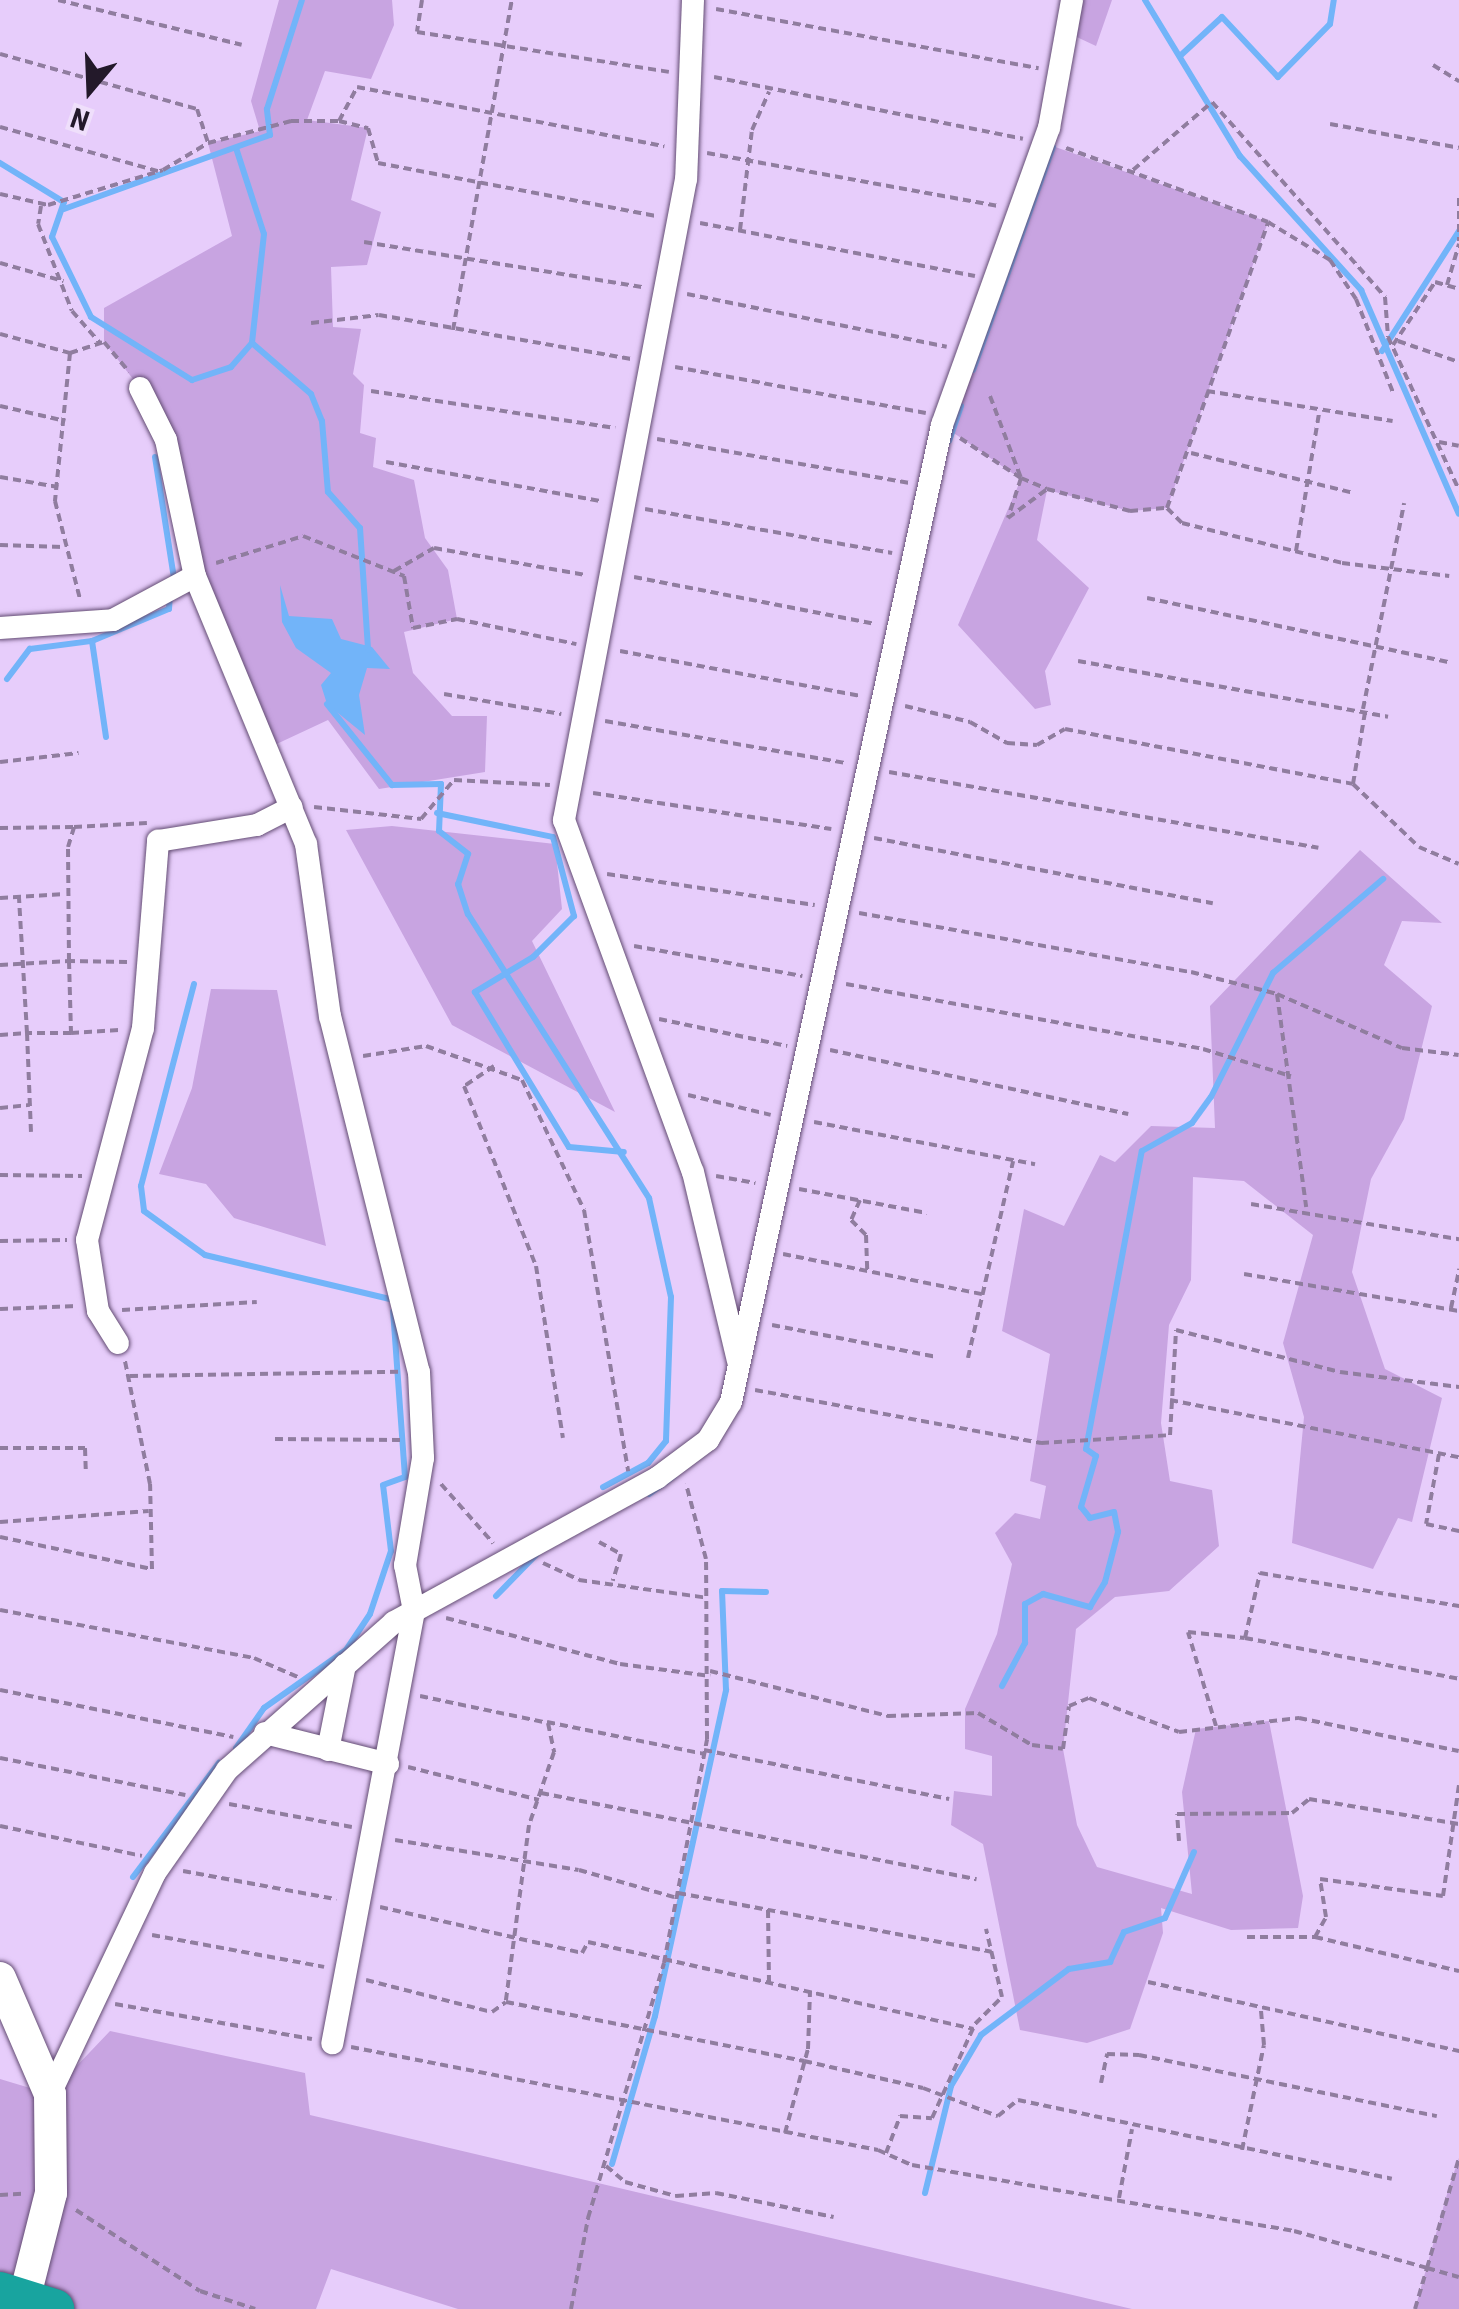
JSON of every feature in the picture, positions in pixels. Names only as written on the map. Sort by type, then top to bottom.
[{"type":"street","points":[[50,2094],[90,2000],[160,1866],[206,1799],[261,1738],[318,1686],[414,1612],[632,1490],[708,1440],[738,1378],[769,1251],[812,1049],[863,766],[944,421],[999,282],[1044,143],[1072,0]]},
{"type":"street","points":[[692,3],[690,150],[564,820],[603,944],[693,1172],[738,1378]]},
{"type":"street","points":[[140,388],[166,440],[195,576],[306,844],[340,1060],[419,1372],[422,1440],[405,1564],[414,1612],[364,1904],[332,2043]]},
{"type":"street","points":[[0,628],[113,620],[195,576]]},
{"type":"street","points":[[118,1342],[97,1308],[87,1240],[144,1028],[158,841],[257,825],[292,808]]},
{"type":"street","points":[[328,1750],[345,1665]]},
{"type":"street","points":[[261,1738],[388,1764]]},
{"type":"street","points":[[0,1978],[50,2094],[51,2194],[26,2300]]},
{"type":"path","points":[[58,0],[242,45]]},
{"type":"path","points":[[422,0],[418,32],[505,42],[693,74],[769,92],[1044,143],[1133,170],[1268,222],[1330,260],[1356,299],[1394,395]]},
{"type":"path","points":[[452,330],[464,256],[483,187],[496,116],[512,0]]},
{"type":"path","points":[[692,3],[1059,72]]},
{"type":"path","points":[[0,54],[197,109],[208,143]]},
{"type":"path","points":[[1434,65],[1459,81]]},
{"type":"path","points":[[340,121],[357,88],[1023,211]]},
{"type":"path","points":[[740,230],[749,160],[769,92]]},
{"type":"path","points":[[1133,170],[1212,102],[1384,297],[1394,343],[1459,490]]},
{"type":"path","points":[[0,194],[41,204],[158,171],[208,143],[291,121],[340,121],[368,128],[378,163],[483,187],[740,230],[999,282]]},
{"type":"path","points":[[1330,124],[1459,148]]},
{"type":"path","points":[[0,127],[158,171]]},
{"type":"path","points":[[1447,286],[1459,243],[1459,198]]},
{"type":"path","points":[[41,204],[38,224],[72,311],[140,388]]},
{"type":"path","points":[[1167,508],[1191,454],[1207,390],[1268,222]]},
{"type":"path","points":[[364,242],[661,290],[971,352]]},
{"type":"path","points":[[0,263],[63,280]]},
{"type":"path","points":[[1394,343],[1436,282],[1459,289]]},
{"type":"path","points":[[312,322],[379,315],[648,362],[944,421],[1021,478],[1047,489],[1130,510],[1167,508],[1182,523],[1387,571],[1449,576]]},
{"type":"path","points":[[0,334],[70,354],[100,343]]},
{"type":"path","points":[[1394,343],[1459,362]]},
{"type":"path","points":[[70,354],[58,487],[63,547],[88,622]]},
{"type":"path","points":[[1207,390],[1393,422]]},
{"type":"path","points":[[371,391],[928,487]]},
{"type":"path","points":[[990,396],[1021,478],[1008,518],[1047,489]]},
{"type":"path","points":[[0,406],[65,420]]},
{"type":"path","points":[[1296,551],[1312,482],[1320,412]]},
{"type":"path","points":[[1437,442],[1459,446]]},
{"type":"path","points":[[1191,454],[1354,493]]},
{"type":"path","points":[[386,462],[911,557]]},
{"type":"path","points":[[0,477],[58,487]]},
{"type":"path","points":[[1353,784],[1387,571],[1404,503]]},
{"type":"path","points":[[195,576],[238,550],[303,536],[404,576],[413,628],[458,619],[878,700],[970,722],[1006,744],[1037,745],[1065,729],[1353,784],[1419,848],[1459,864]]},
{"type":"path","points":[[0,546],[63,547]]},
{"type":"path","points":[[394,571],[434,548],[894,628]]},
{"type":"path","points":[[1147,598],[1376,640],[1448,662]]},
{"type":"path","points":[[1078,661],[1388,717]]},
{"type":"path","points":[[444,694],[1318,848]]},
{"type":"path","points":[[0,762],[78,753]]},
{"type":"path","points":[[292,808],[421,819],[454,780],[571,787],[850,832],[1213,902]]},
{"type":"path","points":[[0,828],[154,822],[158,841]]},
{"type":"path","points":[[71,1033],[66,894],[74,828]]},
{"type":"path","points":[[581,877],[837,909],[1277,994],[1402,1048],[1459,1054]]},
{"type":"path","points":[[0,898],[66,894]]},
{"type":"path","points":[[19,897],[31,1132]]},
{"type":"path","points":[[603,944],[1186,1045],[1291,1076]]},
{"type":"path","points":[[0,965],[151,962]]},
{"type":"path","points":[[1277,994],[1306,1207]]},
{"type":"path","points":[[631,1017],[812,1049],[1128,1114]]},
{"type":"path","points":[[0,1035],[144,1028]]},
{"type":"path","points":[[340,1060],[426,1046],[494,1066],[522,1080],[584,1210],[632,1490]]},
{"type":"path","points":[[494,1066],[464,1086],[536,1266],[563,1438]]},
{"type":"path","points":[[664,1099],[683,1094],[798,1121],[1036,1164]]},
{"type":"path","points":[[0,1108],[30,1106]]},
{"type":"path","points":[[968,1358],[1013,1161]]},
{"type":"path","points":[[693,1172],[927,1213]]},
{"type":"path","points":[[0,1174],[101,1177]]},
{"type":"path","points":[[860,1200],[851,1220],[866,1236],[867,1271]]},
{"type":"path","points":[[1251,1204],[1306,1207],[1368,1230],[1392,1222],[1459,1239]]},
{"type":"path","points":[[0,1241],[87,1240]]},
{"type":"path","points":[[769,1251],[982,1294]]},
{"type":"path","points":[[1451,1309],[1459,1269]]},
{"type":"path","points":[[1244,1274],[1459,1311]]},
{"type":"path","points":[[0,1309],[257,1302]]},
{"type":"path","points":[[752,1321],[937,1356]]},
{"type":"path","points":[[738,1378],[1042,1442],[1170,1436],[1168,1400],[1176,1330],[1340,1372],[1459,1387]]},
{"type":"path","points":[[0,1537],[152,1569],[149,1511],[130,1376],[118,1342]]},
{"type":"path","points":[[130,1376],[419,1372]]},
{"type":"path","points":[[1168,1400],[1459,1457]]},
{"type":"path","points":[[275,1439],[422,1440],[446,1498],[549,1572],[708,1598]]},
{"type":"path","points":[[0,1448],[85,1448],[86,1473]]},
{"type":"path","points":[[1440,1453],[1426,1524],[1459,1530]]},
{"type":"path","points":[[571,2309],[606,2166],[664,1963],[704,1752],[710,1673],[708,1598],[680,1460]]},
{"type":"path","points":[[0,1522],[149,1511]]},
{"type":"path","points":[[599,1542],[621,1554],[613,1580]]},
{"type":"path","points":[[1245,1638],[1266,1572],[1459,1606]]},
{"type":"path","points":[[0,1610],[254,1658],[318,1686]]},
{"type":"path","points":[[414,1612],[620,1664],[710,1673],[888,1716],[978,1713],[1032,1745],[1063,1750],[1070,1706],[1089,1698],[1179,1732],[1299,1718],[1459,1751]]},
{"type":"path","points":[[1216,1726],[1188,1632],[1245,1638],[1459,1679]]},
{"type":"path","points":[[0,1690],[261,1738]]},
{"type":"path","points":[[401,1693],[949,1799]]},
{"type":"path","points":[[125,1930],[451,1995],[492,2012],[506,2002],[523,1860],[554,1752],[546,1722]]},
{"type":"path","points":[[0,1758],[523,1860],[676,1895],[992,1952]]},
{"type":"path","points":[[388,1764],[539,1800]]},
{"type":"path","points":[[1315,1937],[1326,1917],[1320,1878],[1442,1896],[1459,1786]]},
{"type":"path","points":[[542,1793],[691,1816],[976,1878]]},
{"type":"path","points":[[1179,1841],[1177,1814],[1292,1812],[1308,1799],[1459,1824]]},
{"type":"path","points":[[0,1826],[160,1866],[810,1992],[973,2029]]},
{"type":"path","points":[[768,1910],[769,1984]]},
{"type":"path","points":[[886,2153],[900,2116],[932,2118],[973,2029],[1002,1997],[986,1929]]},
{"type":"path","points":[[1246,1937],[1315,1937],[1459,1972]]},
{"type":"path","points":[[1148,1982],[1459,2052]]},
{"type":"path","points":[[785,2134],[804,2061],[810,1992]]},
{"type":"path","points":[[90,2000],[332,2043],[1119,2198],[1459,2277]]},
{"type":"path","points":[[506,2002],[645,2034],[804,2061],[940,2094],[998,2116],[1018,2100],[1133,2128],[1392,2179]]},
{"type":"path","points":[[1242,2150],[1257,2081],[1261,2009]]},
{"type":"path","points":[[1101,2083],[1107,2054],[1437,2116]]},
{"type":"path","points":[[1119,2198],[1133,2128]]},
{"type":"path","points":[[1416,2309],[1459,2158]]},
{"type":"path","points":[[606,2166],[624,2182],[676,2196],[716,2193],[834,2217]]},
{"type":"path","points":[[0,2195],[51,2194],[200,2291],[255,2309]]},
{"type":"shaded area","points":[[279,0],[392,0],[394,25],[371,79],[325,71],[307,120],[368,128],[351,200],[381,212],[367,265],[331,267],[333,327],[361,329],[353,374],[364,385],[360,433],[376,438],[373,467],[414,480],[425,538],[448,570],[457,619],[404,632],[413,673],[452,716],[487,716],[485,772],[379,789],[328,720],[268,748],[140,388],[104,342],[104,308],[232,236],[208,143],[260,131],[251,101]]},
{"type":"shaded area","points":[[1072,0],[1112,0],[1096,46],[1066,32]]},
{"type":"shaded area","points":[[1044,143],[1268,222],[1167,508],[1130,511],[1047,490],[1037,540],[1089,588],[1045,671],[1051,705],[1035,709],[958,625],[1021,479],[942,425]]},
{"type":"shaded area","points":[[392,826],[555,844],[562,909],[532,941],[615,1112],[452,1025],[346,830]]},
{"type":"shaded area","points":[[1360,850],[1442,923],[1402,921],[1384,965],[1432,1006],[1404,1119],[1371,1179],[1352,1272],[1385,1369],[1442,1398],[1412,1522],[1398,1518],[1373,1569],[1292,1543],[1304,1417],[1283,1343],[1313,1235],[1244,1181],[1193,1177],[1191,1280],[1169,1325],[1161,1423],[1170,1481],[1212,1490],[1219,1546],[1169,1591],[1115,1597],[1076,1629],[1063,1749],[1077,1825],[1097,1867],[1192,1894],[1182,1792],[1196,1729],[1269,1721],[1303,1896],[1298,1928],[1231,1930],[1161,1908],[1163,1933],[1130,2029],[1087,2043],[1020,2030],[983,1844],[951,1825],[954,1791],[992,1796],[992,1756],[965,1749],[965,1709],[997,1634],[1012,1564],[995,1533],[1015,1513],[1040,1519],[1046,1486],[1030,1481],[1050,1354],[1002,1331],[1024,1209],[1064,1226],[1100,1155],[1115,1162],[1151,1126],[1215,1128],[1210,1006]]},
{"type":"shaded area","points":[[211,989],[277,990],[326,1246],[234,1218],[206,1184],[159,1174],[192,1088]]},
{"type":"shaded area","points":[[110,2031],[305,2073],[310,2115],[1132,2309],[458,2309],[331,2269],[316,2309],[0,2309],[0,2079],[50,2094]]},
{"type":"shaded area","points":[[1459,2158],[1459,2309],[1415,2309],[1449,2187]]},
{"type":"water","points":[[280,585],[289,616],[332,619],[341,639],[372,647],[390,669],[367,668],[359,695],[365,735],[327,704],[321,685],[331,673],[296,648],[282,622]]},
{"type":"waterway","points":[[64,209],[270,135],[267,109],[302,0]]},
{"type":"waterway","points":[[1145,0],[1240,156],[1361,290],[1459,514]]},
{"type":"waterway","points":[[1180,56],[1222,17],[1278,77],[1330,24],[1334,0]]},
{"type":"waterway","points":[[973,370],[1053,147]]},
{"type":"waterway","points":[[236,148],[264,234],[252,343],[311,394],[322,421],[328,492],[360,528],[368,650]]},
{"type":"waterway","points":[[0,163],[64,202],[52,237],[91,317],[192,380],[231,367],[252,343]]},
{"type":"waterway","points":[[1382,351],[1459,231]]},
{"type":"waterway","points":[[949,441],[961,406]]},
{"type":"waterway","points":[[155,457],[174,578]]},
{"type":"waterway","points":[[92,641],[169,609],[170,596]]},
{"type":"waterway","points":[[7,679],[30,649],[92,641],[106,737]]},
{"type":"waterway","points":[[327,704],[392,785],[441,784],[439,831],[468,854],[458,884],[468,914],[649,1198],[671,1297],[666,1441],[648,1463],[603,1487]]},
{"type":"waterway","points":[[437,813],[553,837],[574,916],[533,957],[475,992],[569,1147],[624,1152]]},
{"type":"waterway","points":[[1002,1686],[1025,1643],[1025,1604],[1043,1594],[1090,1607],[1105,1582],[1118,1532],[1114,1512],[1090,1518],[1081,1507],[1096,1456],[1086,1449],[1142,1151],[1192,1123],[1211,1097],[1273,973],[1383,879]]},
{"type":"waterway","points":[[194,984],[141,1186],[144,1211],[205,1255],[390,1299]]},
{"type":"waterway","points":[[236,1748],[264,1708],[346,1650],[370,1614],[391,1551],[383,1485],[405,1477],[393,1311]]},
{"type":"waterway","points":[[649,1494],[674,1476]]},
{"type":"waterway","points":[[496,1596],[537,1554]]},
{"type":"waterway","points":[[612,2164],[655,2016],[726,1690],[722,1591],[766,1592]]},
{"type":"waterway","points":[[133,1877],[219,1763]]},
{"type":"waterway","points":[[925,2193],[951,2086],[981,2035],[1069,1969],[1110,1962],[1124,1932],[1165,1918],[1194,1852]]}]
